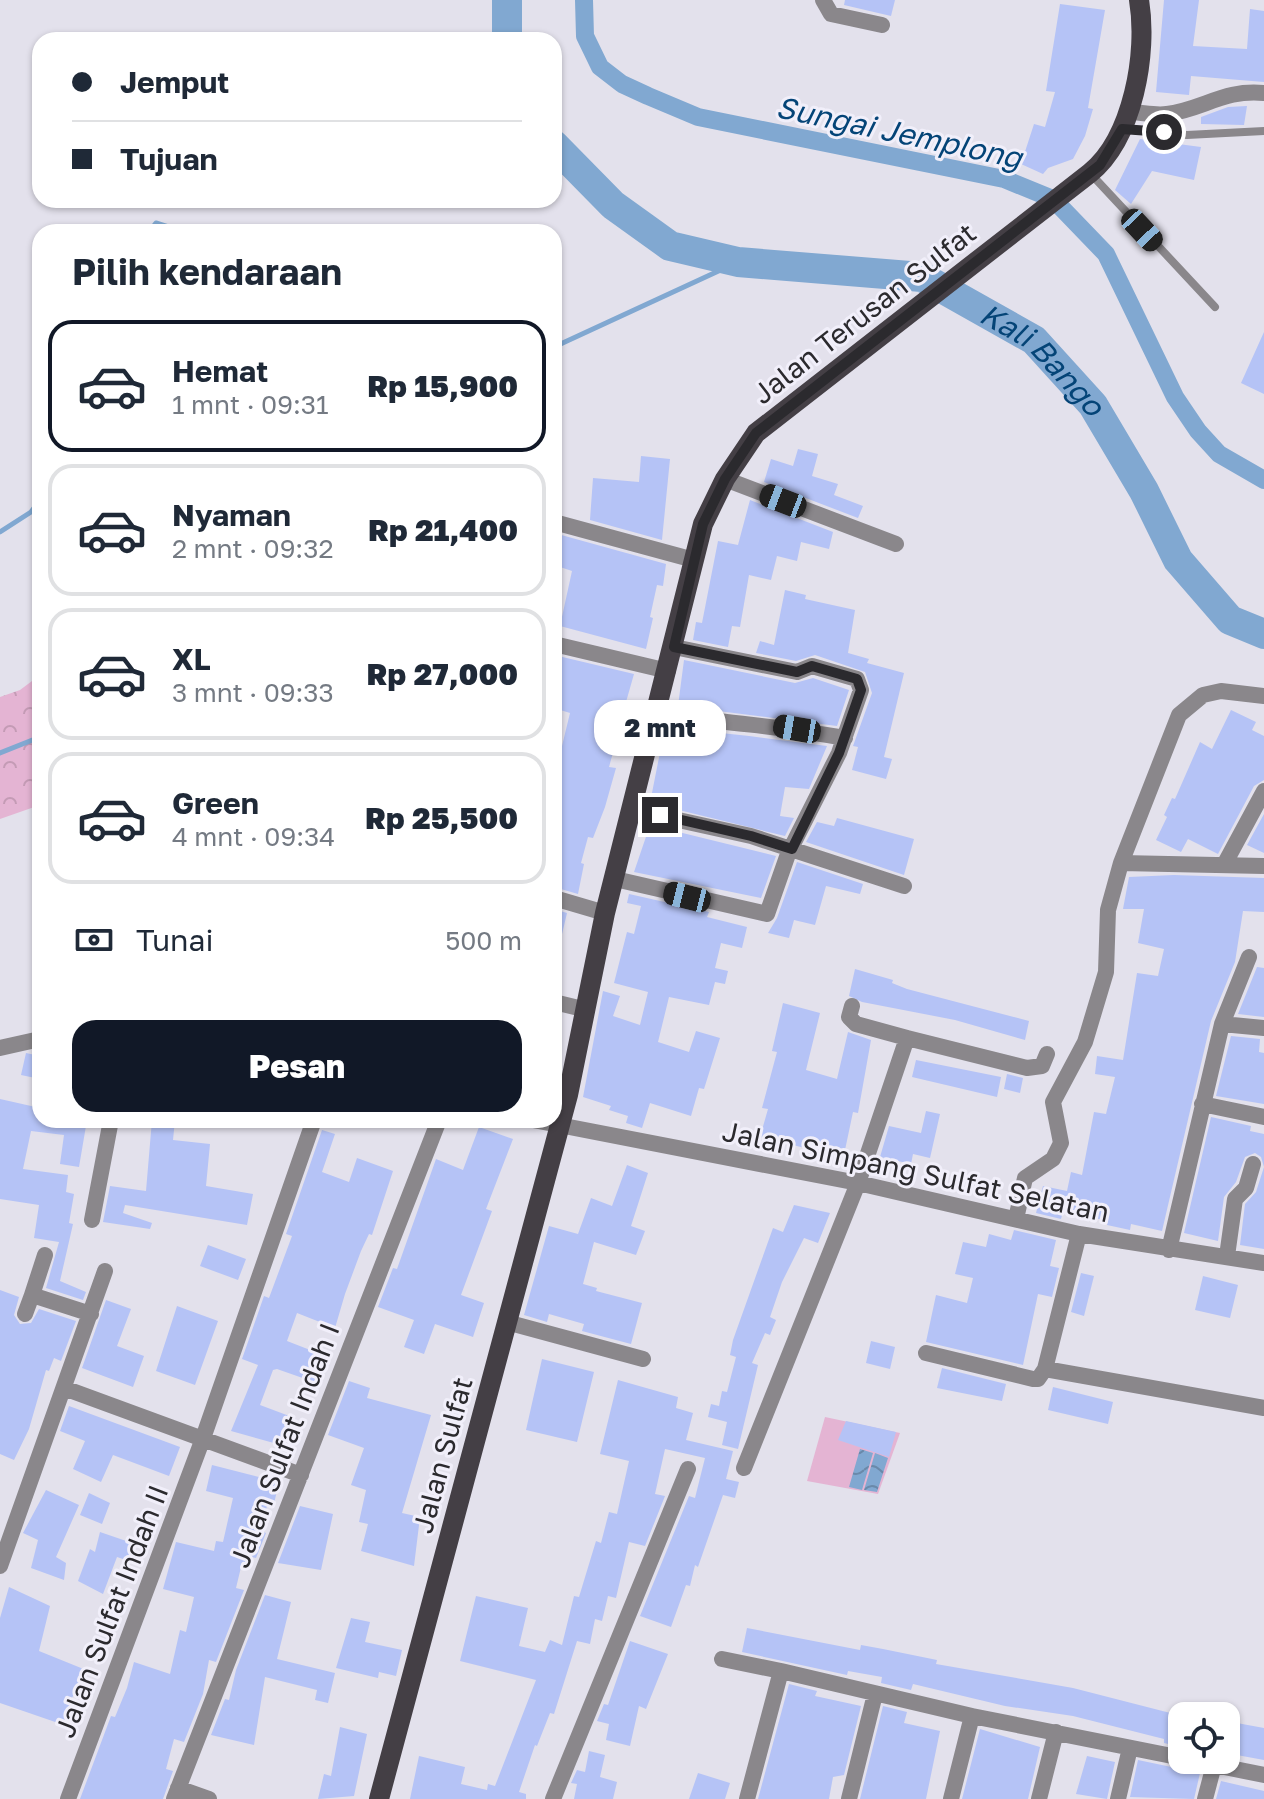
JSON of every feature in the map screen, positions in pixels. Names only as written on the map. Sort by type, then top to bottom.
[{"type":"main road","name":"Jalan Terusan Sulfat","points":[[562,1113],[587,1010],[605,913],[703,524],[725,479],[756,433],[1090,173],[1111,152],[1126,120],[1142,35],[1139,0]]},
{"type":"main road","name":"Jalan Sulfat","points":[[379,1799],[558,1128]]},
{"type":"street","points":[[823,0],[831,14],[882,25]]},
{"type":"street","points":[[1126,120],[1162,115],[1241,91],[1264,93]]},
{"type":"street","points":[[725,479],[896,544]]},
{"type":"street","points":[[562,524],[694,560]]},
{"type":"street","points":[[562,646],[668,671]]},
{"type":"street","points":[[615,879],[763,916],[770,911],[792,849],[845,738],[861,690],[857,679],[812,666],[797,672],[674,647]]},
{"type":"street","points":[[1016,1219],[1025,1178],[1053,1159],[1061,1143],[1053,1102],[1085,1042],[1106,972],[1108,910],[1121,863],[1179,715],[1203,695],[1221,691],[1264,696]]},
{"type":"street","points":[[656,715],[738,726],[772,725],[845,738]]},
{"type":"street","points":[[1224,865],[1264,791]]},
{"type":"street","points":[[633,810],[751,836],[904,886]]},
{"type":"street","points":[[1121,863],[1264,866]]},
{"type":"street","points":[[562,900],[605,913]]},
{"type":"street","points":[[1169,1250],[1222,1024],[1249,957]]},
{"type":"street","points":[[562,1004],[587,1010]]},
{"type":"street","points":[[852,1006],[849,1017],[856,1024],[1027,1068],[1042,1066],[1047,1054]]},
{"type":"street","points":[[1222,1024],[1264,1028]]},
{"type":"street","points":[[744,1468],[858,1183],[907,1038]]},
{"type":"street","points":[[0,1048],[32,1041]]},
{"type":"street","points":[[1202,1104],[1264,1117]]},
{"type":"street","name":"Jalan Simpang Sulfat Selatan","points":[[562,1126],[858,1183],[1079,1234],[1264,1263]]},
{"type":"street","points":[[92,1220],[109,1128]]},
{"type":"street","name":"Jalan Sulfat Indah II","points":[[68,1799],[202,1441],[311,1128]]},
{"type":"street","name":"Jalan Sulfat Indah I","points":[[176,1794],[436,1128]]},
{"type":"street","points":[[1227,1256],[1235,1199],[1246,1188],[1253,1164]]},
{"type":"street","points":[[926,1353],[1038,1379],[1045,1369],[1079,1234]]},
{"type":"street","points":[[25,1314],[45,1255]]},
{"type":"street","points":[[0,1566],[105,1271]]},
{"type":"street","points":[[32,1295],[91,1314]]},
{"type":"street","points":[[506,1322],[643,1359]]},
{"type":"street","points":[[1045,1369],[1264,1408]]},
{"type":"street","points":[[64,1388],[301,1475]]},
{"type":"street","points":[[553,1799],[688,1469]]},
{"type":"street","points":[[722,1659],[972,1716],[1168,1755]]},
{"type":"street","points":[[747,1799],[781,1671]]},
{"type":"street","points":[[849,1799],[875,1694]]},
{"type":"street","points":[[951,1799],[972,1716]]},
{"type":"street","points":[[1039,1799],[1056,1732]]},
{"type":"street","points":[[1118,1799],[1130,1748]]},
{"type":"street","points":[[1240,1770],[1264,1775]]},
{"type":"street","points":[[1205,1799],[1212,1774]]},
{"type":"street","points":[[176,1794],[209,1799]]},
{"type":"lane","points":[[1126,120],[1187,135],[1264,131]]},
{"type":"lane","points":[[1090,173],[1215,307]]},
{"type":"green space","points":[[32,681],[32,808],[0,819],[0,697],[20,690]]},
{"type":"green space","points":[[825,1417],[900,1433],[878,1494],[807,1481]]},
{"type":"water","points":[[860,1449],[873,1453],[862,1490],[849,1487]]},
{"type":"water","points":[[875,1453],[888,1458],[877,1492],[864,1490]]},
{"type":"building","points":[[845,0],[895,0],[891,16],[844,5]]},
{"type":"building","points":[[1164,0],[1199,0],[1193,46],[1247,49],[1250,9],[1264,11],[1264,82],[1191,76],[1189,95],[1156,92]]},
{"type":"building","points":[[1060,4],[1105,10],[1088,108],[1093,109],[1085,136],[1073,159],[1048,168],[1043,174],[1021,164],[1034,124],[1045,127],[1055,92],[1046,91]]},
{"type":"building","points":[[1247,106],[1244,125],[1201,124],[1201,117],[1228,107]]},
{"type":"building","points":[[1140,139],[1201,147],[1194,180],[1152,171],[1131,204],[1115,190]]},
{"type":"building","points":[[1264,332],[1264,394],[1241,383]]},
{"type":"building","points":[[798,449],[818,454],[812,476],[838,484],[834,495],[863,506],[858,518],[764,482],[771,459],[793,466]]},
{"type":"building","points":[[641,456],[670,459],[662,540],[590,520],[593,478],[639,482]]},
{"type":"building","points":[[750,500],[833,532],[829,549],[801,542],[797,561],[777,556],[771,580],[749,575],[740,627],[732,626],[728,647],[693,640],[696,622],[702,623],[718,541],[738,545]]},
{"type":"building","points":[[562,535],[666,564],[663,586],[657,585],[646,649],[562,627],[572,571],[562,568]]},
{"type":"building","points":[[785,590],[806,595],[805,599],[855,610],[848,653],[869,659],[867,663],[904,673],[884,757],[892,759],[886,779],[852,770],[858,747],[853,746],[872,693],[865,672],[815,655],[796,661],[756,653],[760,641],[774,645]]},
{"type":"building","points":[[562,657],[634,674],[624,709],[631,711],[625,733],[619,731],[609,767],[616,768],[605,807],[593,838],[588,837],[581,863],[584,864],[578,894],[562,889],[562,746],[570,713],[562,710]]},
{"type":"building","points":[[684,660],[795,683],[813,678],[849,690],[837,726],[678,706]]},
{"type":"building","points":[[1231,710],[1256,722],[1252,730],[1264,736],[1264,780],[1254,786],[1218,854],[1188,839],[1181,852],[1156,840],[1167,817],[1164,815],[1172,798],[1175,799],[1200,742],[1212,749]]},
{"type":"building","points":[[665,727],[827,746],[809,789],[785,787],[780,816],[794,818],[785,836],[650,803]]},
{"type":"building","points":[[1264,814],[1264,853],[1247,845]]},
{"type":"building","points":[[837,818],[914,839],[904,875],[806,842],[817,822],[834,826]]},
{"type":"building","points":[[650,825],[776,856],[761,898],[634,872]]},
{"type":"building","points":[[797,862],[863,884],[860,894],[826,886],[815,925],[794,920],[789,938],[768,933],[777,918]]},
{"type":"building","points":[[1129,877],[1264,878],[1264,912],[1243,911],[1235,962],[1211,1021],[1162,1231],[1131,1224],[1130,1230],[1107,1225],[1108,1221],[1063,1211],[1061,1219],[1036,1213],[1043,1186],[1067,1191],[1071,1172],[1082,1175],[1094,1112],[1106,1114],[1115,1077],[1095,1074],[1097,1056],[1123,1060],[1137,973],[1158,976],[1164,949],[1138,943],[1144,909],[1123,909]]},
{"type":"building","points":[[629,894],[709,912],[707,917],[747,927],[742,948],[721,943],[715,968],[728,971],[725,984],[715,982],[709,1005],[669,997],[658,1042],[689,1052],[696,1031],[720,1038],[704,1089],[699,1088],[691,1116],[650,1103],[642,1128],[626,1123],[628,1116],[609,1110],[611,1106],[583,1097],[603,991],[620,996],[613,1016],[640,1025],[648,992],[614,983],[627,932],[634,934],[641,906],[627,903]]},
{"type":"building","points":[[562,911],[567,913],[562,934]]},
{"type":"building","points":[[1257,967],[1264,968],[1264,1017],[1238,1014]]},
{"type":"building","points":[[855,969],[893,980],[892,983],[907,989],[1029,1021],[1025,1040],[955,1020],[862,1002],[849,996]]},
{"type":"building","points":[[783,1003],[820,1013],[806,1070],[837,1079],[848,1032],[871,1040],[858,1113],[853,1112],[845,1150],[806,1144],[805,1148],[760,1137],[768,1109],[762,1108],[777,1052],[772,1051]]},
{"type":"building","points":[[1231,1036],[1260,1039],[1259,1052],[1264,1053],[1264,1104],[1216,1096]]},
{"type":"building","points":[[26,1053],[32,1054],[32,1077],[21,1075]]},
{"type":"building","points":[[916,1060],[1001,1077],[997,1097],[912,1077]]},
{"type":"building","points":[[1007,1074],[1023,1078],[1020,1093],[1004,1089]]},
{"type":"building","points":[[0,1099],[32,1106],[32,1128],[86,1128],[79,1167],[60,1164],[64,1135],[31,1131],[23,1169],[68,1175],[66,1192],[74,1194],[69,1223],[73,1224],[60,1281],[86,1292],[83,1300],[46,1288],[59,1242],[34,1238],[39,1205],[0,1199]]},
{"type":"building","points":[[926,1111],[940,1114],[930,1158],[913,1154],[911,1164],[880,1157],[889,1126],[921,1133]]},
{"type":"building","points":[[1211,1117],[1251,1126],[1250,1131],[1264,1134],[1264,1167],[1261,1157],[1255,1153],[1245,1157],[1236,1182],[1224,1197],[1218,1241],[1184,1233]]},
{"type":"building","points":[[151,1128],[174,1128],[173,1140],[210,1144],[206,1186],[253,1194],[247,1225],[125,1205],[123,1213],[152,1223],[150,1229],[103,1222],[110,1186],[146,1191]]},
{"type":"building","points":[[479,1128],[513,1139],[486,1209],[492,1211],[461,1295],[484,1303],[473,1337],[435,1324],[424,1354],[404,1347],[414,1320],[378,1307],[393,1268],[397,1269],[436,1159],[463,1170]]},
{"type":"building","points":[[322,1130],[335,1134],[322,1172],[349,1182],[357,1158],[393,1171],[372,1235],[369,1234],[361,1251],[335,1328],[297,1313],[287,1341],[323,1355],[314,1382],[273,1370],[260,1405],[292,1417],[281,1445],[231,1431],[258,1365],[242,1359],[264,1296],[269,1298],[292,1236],[286,1234]]},
{"type":"building","points":[[627,1165],[648,1173],[631,1226],[645,1231],[636,1255],[594,1242],[583,1284],[597,1288],[596,1291],[642,1303],[631,1344],[582,1331],[584,1324],[549,1314],[547,1322],[524,1315],[549,1226],[578,1234],[591,1198],[612,1206]]},
{"type":"building","points":[[1264,1167],[1264,1249],[1240,1245],[1245,1204],[1256,1192]]},
{"type":"building","points":[[794,1205],[830,1213],[818,1243],[804,1238],[782,1282],[770,1317],[776,1320],[770,1335],[765,1333],[752,1363],[758,1365],[738,1449],[722,1445],[727,1422],[708,1417],[711,1404],[719,1406],[722,1391],[727,1392],[736,1357],[730,1355],[733,1340],[773,1228],[783,1232]]},
{"type":"building","points":[[1014,1230],[1056,1240],[1050,1266],[1059,1268],[1052,1297],[1038,1294],[1023,1365],[926,1342],[936,1295],[967,1303],[973,1278],[955,1274],[963,1242],[986,1247],[989,1234],[1011,1240]]},
{"type":"building","points":[[208,1245],[246,1259],[238,1280],[200,1266]]},
{"type":"building","points":[[1081,1273],[1094,1276],[1084,1316],[1071,1312]]},
{"type":"building","points":[[1203,1276],[1238,1285],[1230,1318],[1195,1310]]},
{"type":"building","points":[[0,1290],[19,1297],[14,1315],[20,1324],[31,1323],[39,1309],[76,1321],[61,1361],[54,1358],[49,1371],[46,1370],[29,1429],[14,1460],[0,1454]]},
{"type":"building","points":[[106,1300],[131,1309],[117,1346],[144,1356],[133,1387],[82,1368]]},
{"type":"building","points":[[177,1306],[218,1321],[195,1385],[156,1371]]},
{"type":"building","points":[[871,1341],[895,1347],[890,1369],[866,1363]]},
{"type":"building","points":[[542,1359],[594,1372],[577,1442],[526,1430]]},
{"type":"building","points":[[942,1368],[1006,1384],[1002,1401],[937,1388]]},
{"type":"building","points":[[618,1380],[678,1397],[676,1408],[693,1413],[686,1440],[733,1451],[726,1479],[739,1482],[735,1498],[723,1495],[698,1567],[695,1565],[690,1586],[686,1585],[671,1627],[640,1616],[689,1496],[695,1498],[705,1458],[665,1449],[655,1494],[665,1496],[645,1546],[629,1542],[616,1598],[608,1596],[602,1621],[595,1619],[590,1644],[577,1641],[554,1714],[550,1713],[535,1745],[519,1792],[526,1794],[526,1799],[410,1799],[419,1756],[465,1767],[461,1784],[487,1790],[488,1784],[495,1786],[536,1680],[460,1661],[476,1596],[528,1608],[519,1646],[545,1652],[550,1640],[562,1645],[574,1596],[579,1597],[596,1541],[601,1543],[609,1512],[617,1514],[629,1461],[600,1454]]},
{"type":"building","points":[[349,1381],[370,1388],[367,1398],[431,1415],[402,1513],[420,1517],[414,1566],[361,1551],[368,1524],[359,1522],[366,1490],[351,1485],[364,1448],[328,1435]]},
{"type":"building","points":[[1053,1387],[1113,1402],[1108,1424],[1048,1410]]},
{"type":"building","points":[[69,1406],[180,1447],[169,1476],[113,1455],[101,1482],[73,1469],[85,1441],[60,1431]]},
{"type":"building","points":[[846,1421],[896,1432],[889,1457],[838,1440]]},
{"type":"building","points":[[212,1465],[279,1482],[273,1508],[267,1506],[261,1531],[266,1533],[256,1558],[252,1557],[250,1565],[242,1563],[236,1588],[244,1590],[216,1662],[209,1660],[203,1694],[184,1742],[174,1739],[166,1769],[173,1771],[163,1799],[80,1799],[111,1716],[115,1717],[127,1688],[134,1662],[170,1674],[180,1630],[186,1632],[194,1597],[163,1589],[176,1542],[214,1551],[216,1541],[223,1542],[233,1498],[206,1491]]},
{"type":"building","points":[[46,1490],[79,1505],[56,1557],[66,1563],[64,1580],[31,1568],[38,1540],[23,1533]]},
{"type":"building","points":[[89,1493],[110,1503],[102,1524],[80,1515]]},
{"type":"building","points":[[300,1506],[333,1514],[321,1570],[278,1563]]},
{"type":"building","points":[[100,1532],[135,1544],[129,1561],[117,1557],[103,1594],[78,1581],[90,1549],[95,1552]]},
{"type":"building","points":[[9,1587],[50,1606],[39,1651],[86,1670],[70,1702],[64,1725],[0,1703],[0,1618]]},
{"type":"building","points":[[265,1595],[291,1602],[277,1659],[335,1673],[328,1703],[315,1700],[317,1690],[265,1677],[254,1745],[211,1735],[225,1699],[229,1700],[236,1670]]},
{"type":"building","points":[[351,1618],[370,1622],[365,1642],[402,1650],[396,1676],[379,1672],[378,1678],[336,1668]]},
{"type":"building","points":[[747,1628],[860,1650],[861,1645],[883,1649],[937,1660],[936,1664],[1073,1688],[1168,1712],[1168,1744],[1164,1743],[1164,1739],[1073,1716],[1005,1706],[913,1684],[911,1690],[881,1683],[882,1677],[848,1671],[847,1675],[742,1652]]},
{"type":"building","points":[[630,1641],[668,1654],[646,1709],[639,1706],[630,1746],[606,1740],[609,1724],[597,1721],[604,1704],[608,1705]]},
{"type":"building","points":[[789,1684],[817,1691],[815,1696],[861,1706],[844,1775],[833,1777],[829,1799],[758,1799]]},
{"type":"building","points":[[883,1706],[907,1712],[904,1723],[940,1731],[926,1799],[860,1799]]},
{"type":"building","points":[[1240,1724],[1264,1728],[1264,1760],[1240,1756]]},
{"type":"building","points":[[340,1727],[367,1734],[354,1796],[318,1799],[324,1774],[331,1776]]},
{"type":"building","points":[[980,1729],[1040,1747],[1028,1799],[962,1799]]},
{"type":"building","points":[[589,1751],[605,1755],[600,1777],[617,1782],[613,1799],[574,1799],[577,1784],[571,1783],[577,1770],[585,1772]]},
{"type":"building","points":[[1087,1756],[1115,1762],[1107,1799],[1076,1794]]},
{"type":"building","points":[[1138,1760],[1168,1766],[1168,1774],[1200,1774],[1194,1799],[1130,1797]]},
{"type":"building","points":[[698,1773],[730,1783],[725,1799],[689,1799]]},
{"type":"building","points":[[1221,1781],[1264,1791],[1264,1799],[1216,1799]]},
{"type":"waterway","name":"Kali Bango","points":[[507,0],[507,32]]},
{"type":"waterway","name":"Sungai Jemplong","points":[[584,0],[585,36],[600,67],[622,84],[648,96],[698,117],[1004,179],[1053,199],[1106,254],[1175,397],[1198,431],[1219,454],[1264,480]]},
{"type":"waterway","name":"Kali Bango","points":[[562,153],[613,205],[670,246],[738,262],[922,277],[1034,340],[1093,405],[1144,491],[1178,560],[1230,620],[1264,634]]},
{"type":"waterway","points":[[155,224],[159,224]]},
{"type":"waterway","points":[[562,343],[738,262]]},
{"type":"waterway","points":[[0,532],[32,511]]},
{"type":"waterway","points":[[0,753],[32,740]]},
{"type":"route","points":[[660,815],[792,849],[839,753],[861,690],[857,679],[812,666],[797,672],[674,647],[703,524],[725,479],[756,433],[1100,165],[1111,152],[1122,129],[1164,132]]}]
